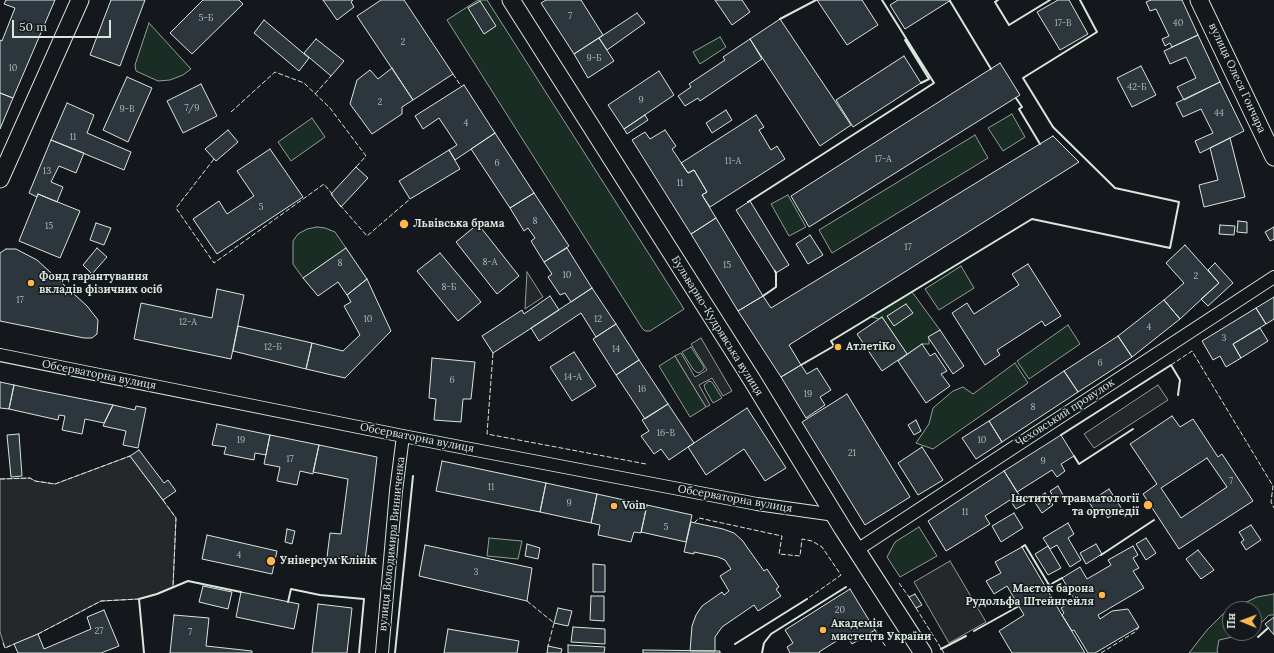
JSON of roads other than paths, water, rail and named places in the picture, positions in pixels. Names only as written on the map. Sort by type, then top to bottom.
[{"type":"main road","points":[[0,179],[80,0]]},
{"type":"main road","name":"Бульварно-Кудрявська вулиця","points":[[511,0],[752,380],[835,516],[923,653]]},
{"type":"main road","name":"вулиця Олеся Гончара","points":[[1200,0],[1274,157]]},
{"type":"street","name":"Чеховський провулок","points":[[857,550],[1274,277]]},
{"type":"street","name":"Обсерваторна вулиця","points":[[0,355],[403,436],[757,504],[835,516]]},
{"type":"street","name":"вулиця Володимира Винниченка","points":[[382,653],[396,491],[403,436]]},
{"type":"place","name":"Львівська брама","points":[[404,224]]},
{"type":"place","name":"Фонд гарантування вкладів фізичних осіб","points":[[31,283]]},
{"type":"place","name":"АтлетіКо","points":[[838,347]]},
{"type":"place","name":"Інститут травматології та ортопедії","points":[[1148,505]]},
{"type":"place","name":"Voin","points":[[614,506]]},
{"type":"place","name":"Універсум Клінік","points":[[271,561]]},
{"type":"place","name":"Маєток барона Рудольфа Штейнгейля","points":[[1102,595]]},
{"type":"place","name":"Академія мистецтв України","points":[[823,630]]}]
